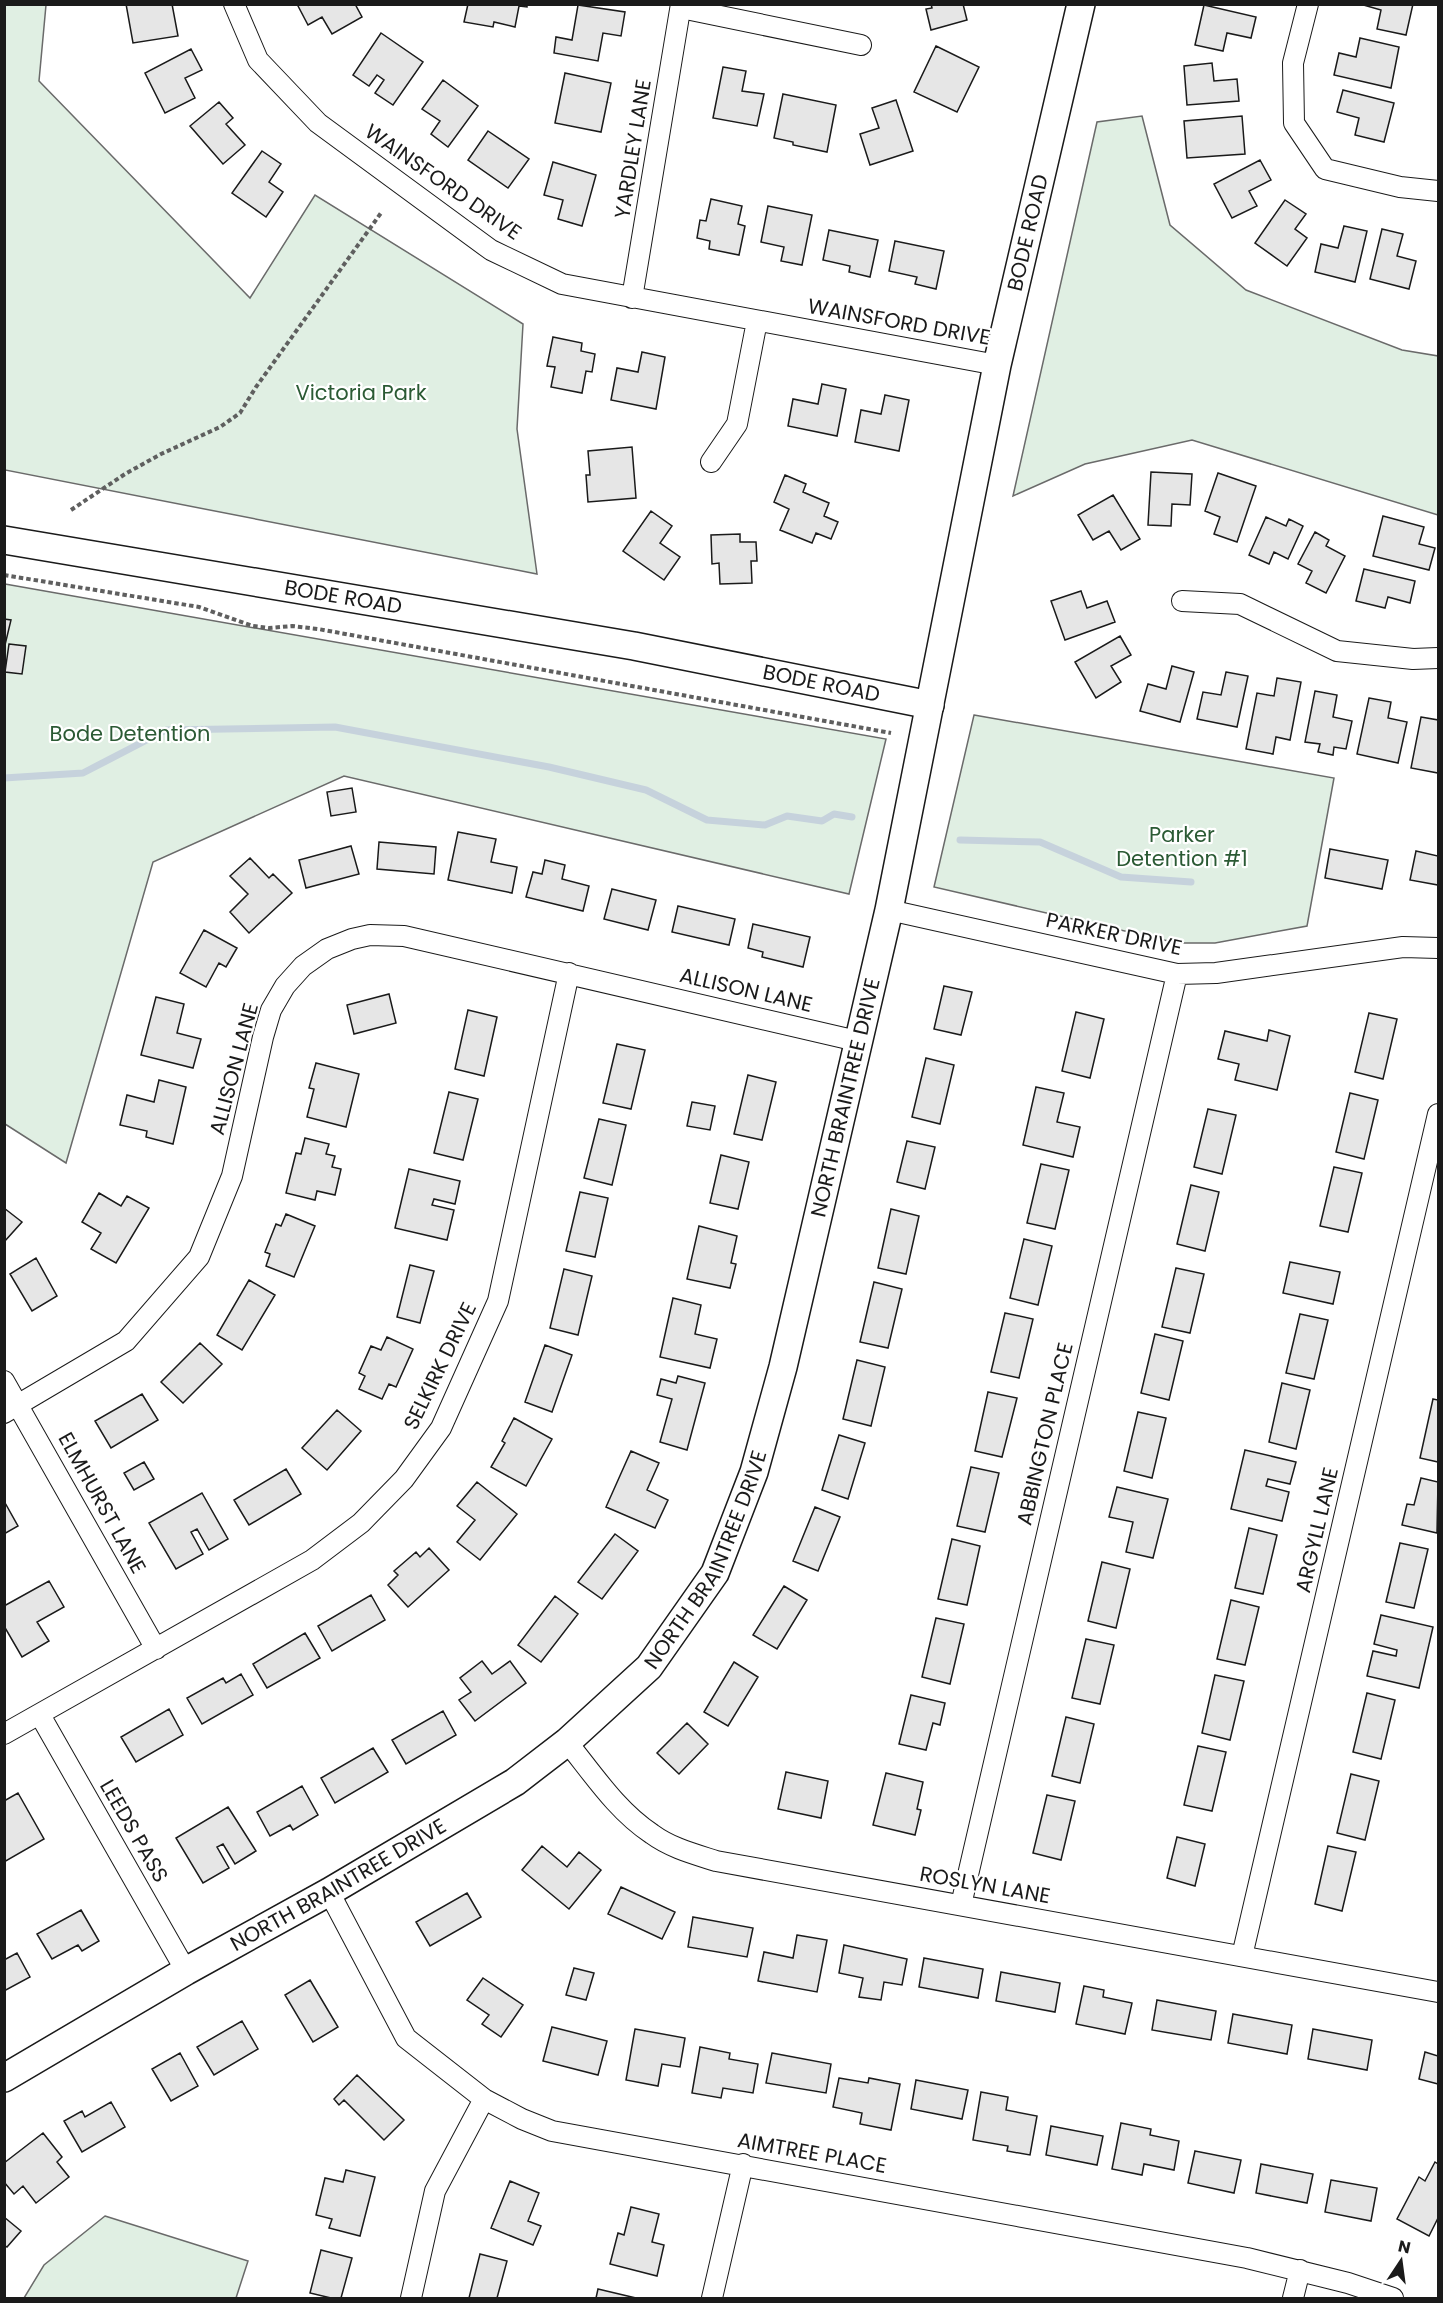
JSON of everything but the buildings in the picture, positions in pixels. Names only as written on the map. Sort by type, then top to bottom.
[{"type":"street","name":"WAINSFORD DRIVE","points":[[234,4],[258,60],[318,123],[491,250],[562,284],[997,365]]},
{"type":"street","name":"BODE ROAD","points":[[4,540],[634,646],[930,705],[997,365],[1081,4]]},
{"type":"street","points":[[1308,4],[1293,63],[1294,123],[1325,169],[1400,187],[1438,191]]},
{"type":"street","name":"YARDLEY LANE","points":[[632,298],[681,6],[861,45]]},
{"type":"street","points":[[711,462],[737,424],[757,321]]},
{"type":"street","points":[[1182,601],[1240,604],[1337,651],[1413,659],[1438,658]]},
{"type":"street","name":"NORTH BRAINTREE DRIVE","points":[[4,2078],[186,1971],[329,1892],[515,1782],[567,1742],[648,1667],[715,1572],[754,1472],[780,1377],[889,910],[930,705]]},
{"type":"street","name":"PARKER DRIVE","points":[[889,910],[1177,974],[1216,973],[1403,947],[1438,948]]},
{"type":"street","name":"ALLISON LANE","points":[[12,1409],[126,1341],[199,1257],[232,1176],[271,1010],[285,986],[303,966],[327,949],[352,939],[387,934],[435,941],[857,1041]]},
{"type":"street","name":"SELKIRK DRIVE","points":[[4,1734],[312,1560],[361,1523],[404,1479],[441,1428],[498,1301],[569,973]]},
{"type":"street","name":"ABBINGTON PLACE","points":[[961,1905],[1177,974]]},
{"type":"street","name":"ARGYLL LANE","points":[[1242,1956],[1438,1114]]},
{"type":"street","name":"ELMHURST LANE","points":[[4,1381],[12,1409],[156,1649]]},
{"type":"street","name":"LEEDS PASS","points":[[40,1715],[186,1971]]},
{"type":"street","name":"ROSLYN LANE","points":[[567,1742],[636,1823],[665,1842],[689,1853],[716,1861],[1438,1992]]},
{"type":"street","name":"AIMTREE PLACE","points":[[329,1892],[406,2038],[484,2099],[522,2119],[552,2130],[1247,2258],[1348,2283],[1393,2298]]},
{"type":"street","points":[[411,2298],[435,2191],[484,2099]]},
{"type":"street","points":[[712,2298],[743,2164]]},
{"type":"street","points":[[1293,2298],[1300,2270]]},
{"type":"path","points":[[71,510],[125,474],[161,454],[220,427],[240,413],[256,387],[381,213]]},
{"type":"path","points":[[4,575],[199,608],[253,626],[318,629],[891,733]]},
{"type":"green space","name":"Victoria Park","points":[[4,5],[46,5],[39,81],[250,298],[315,195],[523,324],[517,429],[537,574],[5,470]]},
{"type":"green space","points":[[1142,116],[1170,225],[1246,290],[1402,350],[1438,356],[1438,515],[1192,440],[1085,464],[1013,496],[1097,122]]},
{"type":"green space","name":"Bode Detention","points":[[5,584],[886,739],[849,894],[344,776],[153,862],[66,1163],[5,1124]]},
{"type":"green space","name":"Parker Detention #1","points":[[974,715],[1334,778],[1307,926],[1215,943],[1177,943],[934,887]]},
{"type":"green space","points":[[105,2216],[248,2261],[236,2298],[24,2298],[44,2265]]},
{"type":"waterway","points":[[4,778],[83,773],[166,730],[335,727],[549,767],[646,790],[707,820],[765,825],[787,816],[822,821],[834,814],[852,817]]},
{"type":"waterway","points":[[960,840],[1040,842],[1121,877],[1191,882]]}]
